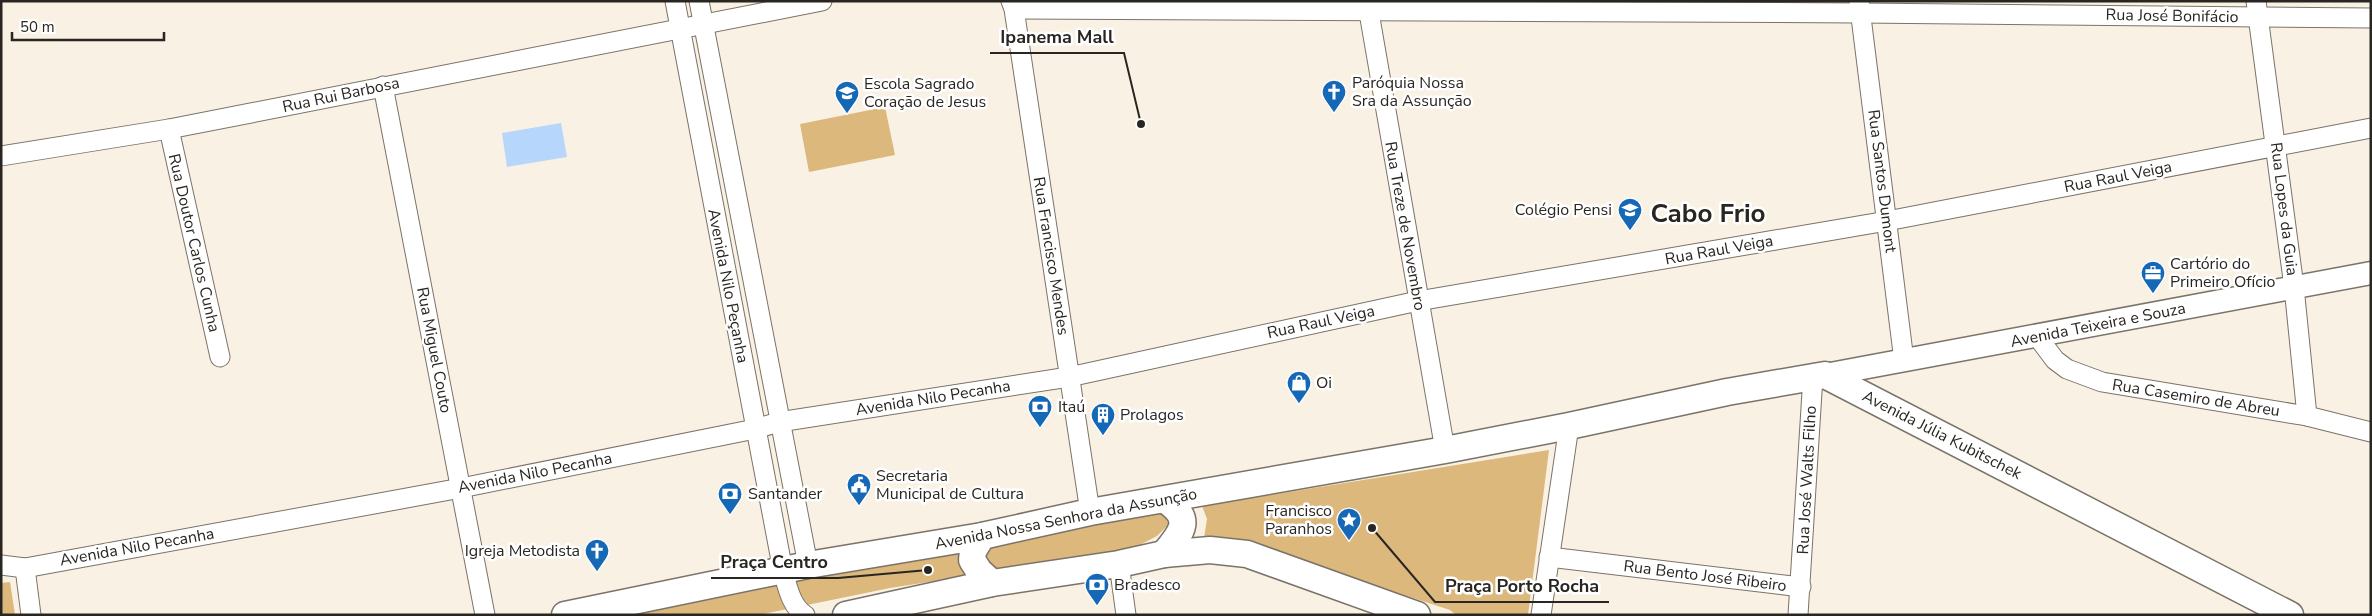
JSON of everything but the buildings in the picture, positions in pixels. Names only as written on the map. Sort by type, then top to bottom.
[{"type":"main road","points":[[1569,426],[1819,375]]},
{"type":"main road","name":"Avenida Júlia Kubitschek","points":[[1819,375],[2290,615]]},
{"type":"main road","name":"Avenida Nossa Senhora da Assunção","points":[[564,615],[796,568],[982,536],[1090,512],[1445,450],[1569,426]]},
{"type":"main road","points":[[1164,554],[1178,537],[1183,526],[1181,514],[1175,506],[1165,500]]},
{"type":"main road","points":[[982,536],[973,551],[972,560],[992,583]]},
{"type":"main road","points":[[846,615],[992,583],[1119,564],[1164,554],[1210,550],[1247,554],[1417,615]]},
{"type":"street","name":"Avenida Nilo Peçanha","points":[[675,1],[755,429],[796,568]]},
{"type":"street","name":"Avenida Nilo Peçanha","points":[[699,1],[779,422],[796,568]]},
{"type":"street","points":[[704,25],[822,1]]},
{"type":"street","name":"Rua José Bonifácio","points":[[1012,5],[2257,9],[2371,18]]},
{"type":"street","name":"Rua Francisco Mendes","points":[[1012,5],[1090,512]]},
{"type":"street","name":"Rua Treze de Novembro","points":[[1367,6],[1445,450]]},
{"type":"street","name":"Rua Santos Dumont","points":[[1860,7],[1904,361]]},
{"type":"street","name":"Rua Lopes da Guia","points":[[2257,9],[2294,286],[2308,416]]},
{"type":"street","name":"Rua Rui Barbosa","points":[[1,156],[169,129],[382,86],[704,25]]},
{"type":"street","name":"Rua Miguel Couto","points":[[382,86],[485,615]]},
{"type":"street","name":"Rua Raul Veiga","points":[[1069,377],[1418,301],[1887,221],[2371,128]]},
{"type":"street","name":"Rua Doutor Carlos Cunha","points":[[169,129],[220,357]]},
{"type":"street","name":"Avenida Teixeira e Souza","points":[[1819,375],[1904,361],[2294,286],[2371,274]]},
{"type":"street","name":"Rua Casemiro de Abreu","points":[[2036,336],[2055,360],[2067,369],[2102,382],[2308,416],[2371,432]]},
{"type":"street","name":"Rua José Walts Filho","points":[[1798,615],[1819,375]]},
{"type":"street","name":"Avenida Nilo Pecanha","points":[[1,565],[25,568],[461,488],[755,429],[779,422],[1069,377]]},
{"type":"street","points":[[1541,615],[1569,426]]},
{"type":"street","name":"Rua Bento José Ribeiro","points":[[1550,556],[1801,588]]},
{"type":"street","points":[[1119,564],[1126,615]]},
{"type":"street","points":[[25,568],[31,615]]},
{"type":"street","points":[[796,568],[790,594],[800,612],[805,615]]},
{"type":"shaded area","points":[[885,107],[895,155],[809,172],[800,124]]},
{"type":"shaded area","points":[[1549,450],[1528,615],[1456,615],[1450,610],[1238,541],[1204,538],[1207,519],[1202,506]]},
{"type":"shaded area","points":[[1162,507],[1171,522],[1157,536],[1128,551],[890,588],[758,615],[618,615]]},
{"type":"shaded area","points":[[10,582],[15,615],[1,615],[1,583]]},
{"type":"water","points":[[561,123],[567,157],[507,167],[502,133]]},
{"type":"place","name":"Paróquia Nossa Sra da Assunção","points":[[1334,113]]},
{"type":"place","name":"Escola Sagrado Coração de Jesus","points":[[847,114]]},
{"type":"place","name":"Ipanema Mall","points":[[1141,124]]},
{"type":"place","name":"Colégio Pensi","points":[[1630,231]]},
{"type":"place","name":"Cartório do Primeiro Ofício","points":[[2153,294]]},
{"type":"place","name":"Oi","points":[[1299,404]]},
{"type":"place","name":"Itaú","points":[[1040,428]]},
{"type":"place","name":"Prolagos","points":[[1103,436]]},
{"type":"place","name":"Secretaria Municipal de Cultura","points":[[859,506]]},
{"type":"place","name":"Santander","points":[[730,515]]},
{"type":"place","name":"Praça Porto Rocha","points":[[1372,528]]},
{"type":"place","name":"Francisco Paranhos","points":[[1349,541]]},
{"type":"place","name":"Praça Centro","points":[[928,570]]},
{"type":"place","name":"Igreja Metodista","points":[[597,572]]},
{"type":"place","name":"Bradesco","points":[[1097,606]]},
{"type":"district","name":"Cabo Frio","points":[[1708,213]]}]
